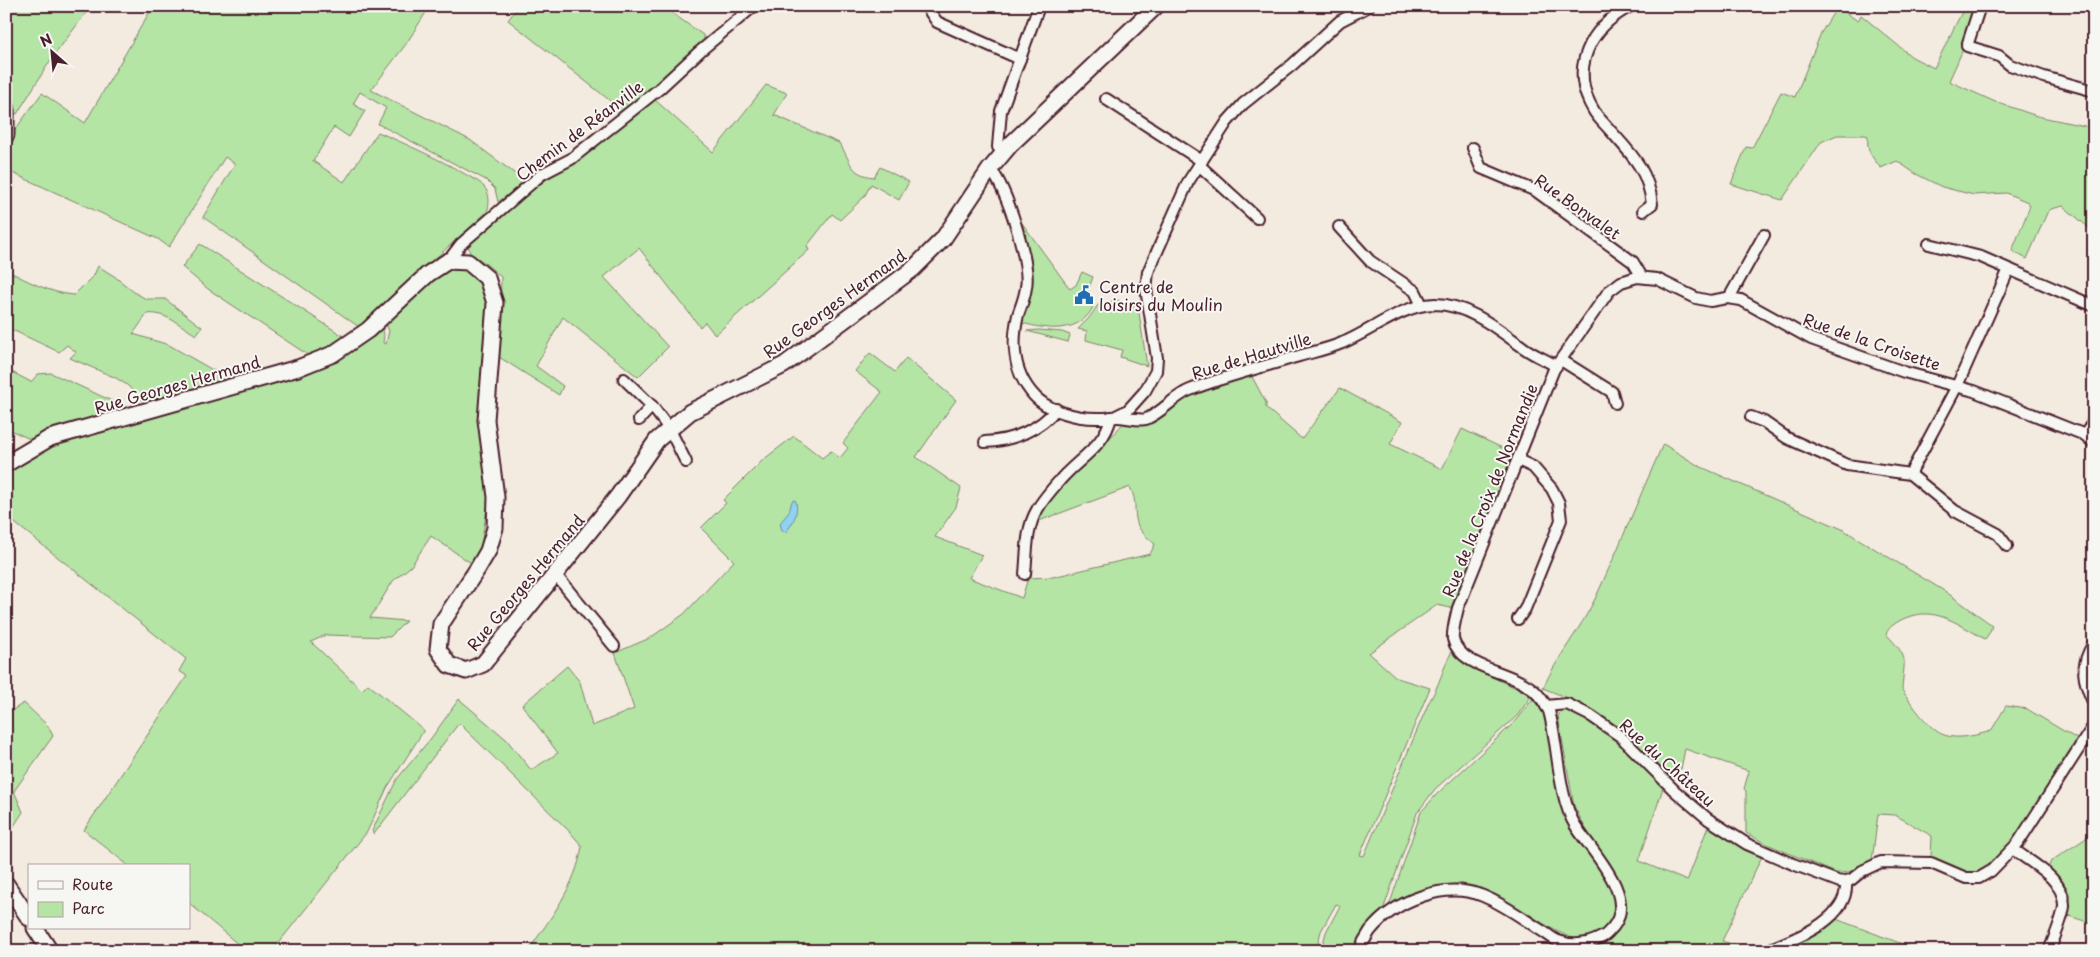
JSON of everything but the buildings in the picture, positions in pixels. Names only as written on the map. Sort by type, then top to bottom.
[{"type":"street","name":"Chemin de Réanville","points":[[448,261],[461,244],[536,180],[571,159],[659,89],[699,52],[754,6]]},
{"type":"street","points":[[926,6],[937,22],[1020,59]]},
{"type":"street","points":[[1003,153],[998,147],[1001,111],[1039,6]]},
{"type":"street","name":"Rue Georges Hermand","points":[[6,464],[50,438],[298,368],[333,354],[368,330],[428,274],[448,261],[468,262],[487,278],[495,304],[486,420],[496,497],[495,528],[488,551],[440,624],[438,649],[449,665],[466,671],[483,664],[618,496],[657,440],[690,412],[784,366],[913,269],[943,239],[990,168],[1003,153],[1156,6]]},
{"type":"street","points":[[1631,6],[1611,18],[1597,32],[1586,53],[1583,70],[1585,92],[1594,112],[1639,162],[1651,191],[1652,204],[1643,211]]},
{"type":"street","points":[[1980,6],[1967,46],[1999,56],[2010,65],[2094,91]]},
{"type":"street","points":[[1025,574],[1029,531],[1036,510],[1061,478],[1098,444],[1113,417],[1128,410],[1145,391],[1156,371],[1157,358],[1146,289],[1148,272],[1188,182],[1227,122],[1243,104],[1292,65],[1340,21],[1364,7]]},
{"type":"street","points":[[1106,99],[1200,163],[1256,218]]},
{"type":"street","points":[[6,108],[6,134]]},
{"type":"street","name":"Rue Bonvalet","points":[[1473,148],[1481,168],[1536,192],[1634,262],[1642,277]]},
{"type":"street","name":"Rue de Hautville","points":[[990,168],[997,176],[1004,190],[1023,253],[1026,272],[1027,286],[1016,328],[1014,346],[1017,364],[1022,379],[1031,393],[1045,405],[1077,416],[1145,419],[1187,391],[1341,343],[1422,305],[1453,306],[1489,324],[1612,392],[1615,403]]},
{"type":"street","points":[[1339,227],[1370,261],[1415,291],[1422,305]]},
{"type":"street","points":[[1729,298],[1764,235]]},
{"type":"street","points":[[1929,244],[1981,257],[2094,306]]},
{"type":"street","points":[[1910,474],[1957,386],[2009,270]]},
{"type":"street","points":[[1559,363],[1609,291],[1621,282],[1642,277]]},
{"type":"street","name":"Rue de la Croisette","points":[[1642,277],[1657,279],[1703,300],[1710,301],[1729,298],[1741,300],[1811,339],[1904,372],[1957,386],[2010,404],[2085,435],[2094,442]]},
{"type":"street","name":"Rue de la Croix de Normandie","points":[[1358,951],[1370,932],[1384,917],[1401,906],[1417,898],[1452,891],[1482,896],[1503,906],[1558,941],[1567,943],[1592,942],[1606,935],[1618,921],[1621,904],[1614,882],[1570,817],[1553,724],[1546,706],[1540,696],[1526,684],[1472,661],[1460,652],[1453,636],[1458,608],[1559,363]]},
{"type":"street","points":[[624,379],[652,406],[670,430],[686,462]]},
{"type":"street","points":[[639,420],[652,406]]},
{"type":"street","points":[[985,442],[998,441],[1035,428],[1047,420],[1056,409]]},
{"type":"street","points":[[1751,417],[1764,422],[1787,438],[1848,465],[1910,474],[1955,511],[1998,534],[2006,546]]},
{"type":"street","points":[[2085,435],[2094,420]]},
{"type":"street","points":[[1518,460],[1533,467],[1552,488],[1559,503],[1561,520],[1525,609],[1518,619]]},
{"type":"street","points":[[555,574],[614,646]]},
{"type":"street","points":[[2094,643],[2089,650],[2083,669],[2085,685],[2094,704]]},
{"type":"street","name":"Rue du Château","points":[[1546,706],[1568,704],[1613,731],[1675,792],[1708,819],[1747,844],[1840,882],[1846,881]]},
{"type":"street","points":[[1765,951],[1800,937],[1834,915],[1847,892],[1846,881],[1851,880],[1881,862],[1931,863],[1966,878],[1979,878],[1991,871],[2013,850],[2094,725]]},
{"type":"street","points":[[2013,850],[2055,881],[2063,894],[2064,906],[2050,951]]},
{"type":"street","points":[[6,884],[28,917]]},
{"type":"street","points":[[37,930],[50,951]]},
{"type":"green space","points":[[6,6],[91,6],[50,61],[17,114],[11,113],[6,63]]},
{"type":"green space","points":[[153,6],[430,6],[406,44],[371,90],[470,140],[526,182],[498,202],[495,189],[486,180],[378,124],[386,108],[360,92],[353,104],[365,111],[349,137],[334,127],[313,161],[344,182],[378,132],[433,157],[478,181],[486,189],[489,202],[487,212],[359,327],[203,217],[235,164],[225,157],[169,247],[158,239],[8,171],[12,134],[42,93],[85,123]]},
{"type":"green space","points":[[519,6],[662,6],[703,35],[705,41],[621,113],[608,99],[508,20]]},
{"type":"green space","points":[[1965,6],[1978,6],[1965,45],[1949,81],[1993,101],[2037,116],[2094,128],[2094,232],[2063,206],[2051,209],[2047,213],[2027,259],[2012,251],[2030,206],[2028,202],[2006,193],[1974,195],[1942,187],[1916,174],[1897,161],[1881,168],[1870,153],[1868,136],[1865,135],[1837,135],[1821,142],[1782,200],[1731,184],[1746,147],[1752,148],[1781,92],[1795,97],[1821,33],[1837,7],[1858,21],[1861,15],[1912,57],[1934,68]]},
{"type":"green space","points":[[766,85],[787,93],[774,115],[839,143],[852,166],[859,173],[874,177],[880,167],[909,182],[899,200],[871,184],[864,197],[840,220],[832,214],[807,246],[809,250],[715,335],[705,322],[700,327],[639,248],[604,277],[668,347],[638,377],[563,317],[536,366],[563,386],[559,395],[499,357],[501,277],[470,253],[468,243],[519,198],[598,145],[654,99],[713,152]]},
{"type":"green space","points":[[1022,223],[1070,289],[1076,285],[1082,272],[1093,277],[1088,290],[1093,307],[1080,322],[1062,328],[1022,323],[1032,277],[1032,264]]},
{"type":"green space","points":[[200,244],[348,339],[311,357],[208,289],[182,267]]},
{"type":"green space","points":[[98,266],[146,299],[165,299],[202,327],[196,335],[167,317],[147,314],[133,334],[169,345],[216,372],[225,382],[144,402],[127,385],[116,378],[70,358],[76,352],[67,345],[59,352],[6,327],[6,270],[47,289],[74,295],[94,275]]},
{"type":"green space","points":[[459,266],[478,276],[488,296],[480,434],[490,490],[481,546],[471,563],[431,536],[411,566],[393,581],[370,618],[406,621],[390,637],[326,635],[311,642],[362,690],[368,684],[424,730],[387,788],[367,832],[272,951],[246,951],[190,904],[190,864],[126,864],[84,830],[187,676],[179,671],[186,659],[6,516],[6,475],[45,444],[309,368],[380,326],[384,336],[383,343],[386,344],[389,331],[385,322],[441,270]]},
{"type":"green space","points":[[1118,300],[1129,307],[1138,306],[1147,366],[1120,357],[1122,350],[1086,340],[1087,331],[1078,329],[1098,305]]},
{"type":"green space","points":[[1027,331],[1062,332],[1070,335],[1068,342]]},
{"type":"green space","points":[[870,353],[895,372],[906,358],[956,400],[916,457],[961,488],[956,507],[935,537],[982,555],[969,578],[1022,598],[1028,578],[1053,577],[1150,554],[1155,544],[1138,526],[1134,497],[1130,487],[1039,521],[1055,492],[1125,421],[1156,418],[1189,396],[1250,373],[1266,403],[1266,408],[1302,439],[1340,388],[1402,422],[1390,444],[1442,469],[1462,429],[1513,453],[1451,608],[1437,605],[1369,653],[1397,678],[1430,688],[1360,855],[1364,856],[1452,651],[1476,670],[1532,695],[1517,716],[1435,789],[1417,813],[1382,913],[1355,951],[1321,951],[1326,932],[1340,906],[1336,904],[1321,931],[1316,951],[528,951],[561,902],[574,875],[582,846],[459,723],[374,834],[372,831],[397,779],[432,737],[459,699],[506,739],[531,770],[558,753],[522,705],[567,666],[580,682],[592,726],[634,709],[615,653],[650,638],[684,614],[734,561],[701,528],[726,503],[723,500],[763,460],[794,436],[822,458],[831,451],[840,458],[848,448],[843,443],[882,392],[855,371]]},
{"type":"green space","points":[[6,369],[31,382],[38,374],[51,373],[114,402],[115,412],[32,440],[6,428]]},
{"type":"green space","points":[[1663,444],[1699,466],[1842,529],[1946,592],[1992,625],[1985,639],[1944,617],[1922,614],[1899,621],[1886,634],[1899,649],[1904,659],[1902,690],[1921,716],[1938,732],[1944,735],[1962,737],[1991,731],[2006,706],[2027,709],[2077,739],[2005,852],[1986,871],[1975,876],[1957,871],[1931,857],[1932,836],[1895,815],[1878,814],[1872,861],[1855,870],[1836,873],[1767,844],[1746,833],[1746,791],[1744,789],[1749,771],[1685,749],[1681,769],[1669,775],[1613,723],[1580,703],[1543,688],[1595,599]]},
{"type":"green space","points":[[1534,697],[1542,707],[1548,722],[1576,834],[1605,874],[1617,898],[1617,908],[1608,928],[1591,938],[1577,939],[1549,927],[1498,896],[1485,890],[1458,884],[1430,888],[1388,909],[1421,812],[1437,794],[1518,719]]},
{"type":"green space","points":[[24,703],[48,726],[53,736],[14,791],[23,812],[6,838],[6,714]]},
{"type":"green space","points":[[1568,709],[1582,714],[1608,731],[1664,785],[1639,861],[1687,881],[1709,824],[1763,854],[1722,941],[1754,951],[1594,951],[1615,930],[1624,910],[1625,896],[1620,882],[1595,847],[1574,806],[1558,716],[1561,711]]},
{"type":"green space","points":[[2094,827],[2094,924],[2069,916],[2069,900],[2064,883],[2048,868],[2051,861],[2085,839]]},
{"type":"green space","points":[[1836,919],[1913,948],[1911,951],[1779,951]]},
{"type":"water","points":[[795,500],[797,508],[793,521],[786,532],[782,531],[780,523],[789,512],[792,501]]},
{"type":"place","name":"Centre de loisirs du Moulin","points":[[1084,295]]}]
